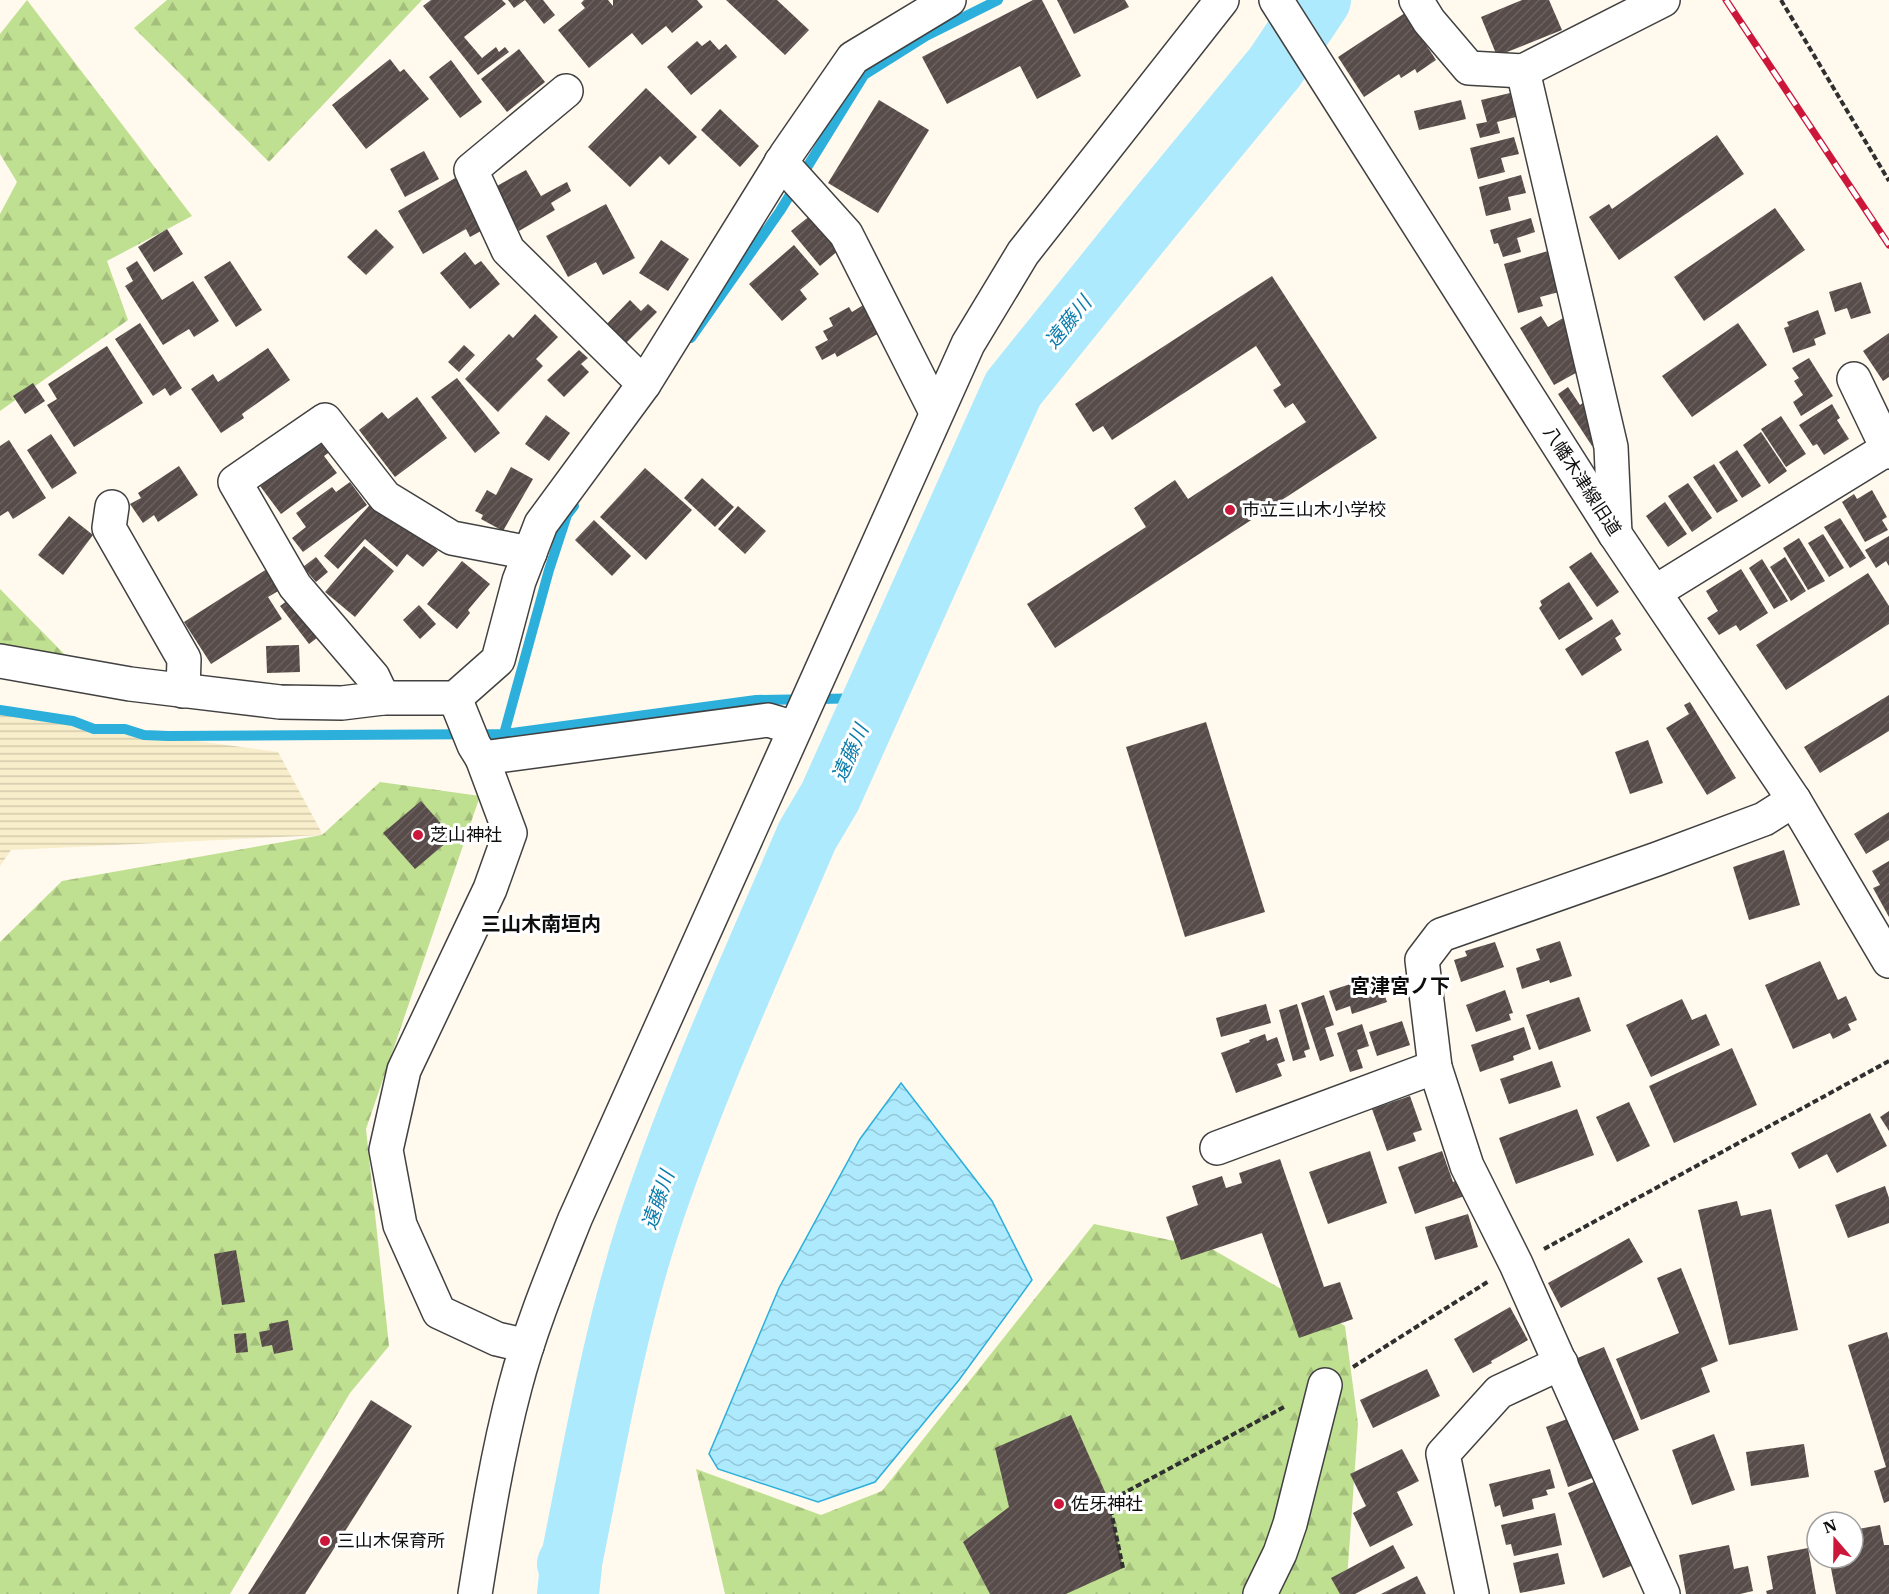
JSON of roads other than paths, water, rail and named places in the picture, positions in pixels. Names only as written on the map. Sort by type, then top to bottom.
[{"type":"street","points":[[458,705],[498,660],[519,581],[541,524],[644,384],[781,162],[853,58],[909,14],[949,0]]},
{"type":"street","points":[[475,1594],[489,1503],[515,1387],[548,1287],[575,1219],[936,412],[968,344],[1023,253],[1222,0]]},
{"type":"street","name":"八幡木津線旧道","points":[[1276,0],[1616,534],[1794,800],[1889,961]]},
{"type":"street","points":[[1416,0],[1429,21],[1469,68],[1523,71],[1663,0]]},
{"type":"street","points":[[1523,71],[1611,447],[1616,534]]},
{"type":"street","points":[[566,91],[471,170],[508,250],[644,384]]},
{"type":"street","points":[[781,162],[846,234],[936,412]]},
{"type":"street","points":[[1655,592],[1888,451],[1854,379]]},
{"type":"street","points":[[383,698],[373,677],[295,586],[235,482],[325,420],[385,497],[452,538],[530,553]]},
{"type":"street","points":[[112,507],[109,528],[184,659],[183,691]]},
{"type":"street","points":[[0,661],[129,684],[280,702],[342,703],[383,698],[458,705]]},
{"type":"street","points":[[458,705],[510,833],[490,889],[404,1070],[386,1150],[400,1225],[439,1312],[497,1339],[527,1346]]},
{"type":"street","points":[[478,751],[768,720],[795,728]]},
{"type":"street","points":[[1663,1594],[1516,1264],[1467,1166],[1435,1067],[1422,960],[1441,935],[1764,819],[1794,800]]},
{"type":"street","points":[[1217,1148],[1435,1067]]},
{"type":"street","points":[[1472,1594],[1443,1454],[1499,1392],[1560,1363]]},
{"type":"street","points":[[1260,1594],[1280,1553],[1290,1524],[1325,1385]]},
{"type":"water","points":[[901,1083],[992,1201],[1032,1280],[959,1380],[875,1482],[818,1502],[718,1469],[709,1454],[779,1288],[860,1139]]},
{"type":"waterway","points":[[691,338],[780,211],[864,75],[926,36],[998,0]]},
{"type":"waterway","name":"遠藤川","points":[[568,1594],[571,1566],[568,1564],[572,1558],[614,1353],[635,1271],[664,1181],[722,1032],[807,836],[830,797],[1013,389],[1275,67],[1320,0]]},
{"type":"waterway","points":[[504,734],[549,570],[567,515],[574,506]]},
{"type":"waterway","points":[[0,710],[73,721],[94,729],[125,729],[144,735],[504,734],[756,700],[874,698]]},
{"type":"railway","points":[[1726,0],[1889,245]]},
{"type":"place","name":"市立三山木小学校","points":[[1230,510]]},
{"type":"place","name":"芝山神社","points":[[418,835]]},
{"type":"place","name":"佐牙神社","points":[[1059,1504]]},
{"type":"place","name":"三山木保育所","points":[[325,1541]]},
{"type":"district","name":"三山木南垣内","points":[[541,924]]},
{"type":"district","name":"宮津宮ノ下","points":[[1400,986]]}]
